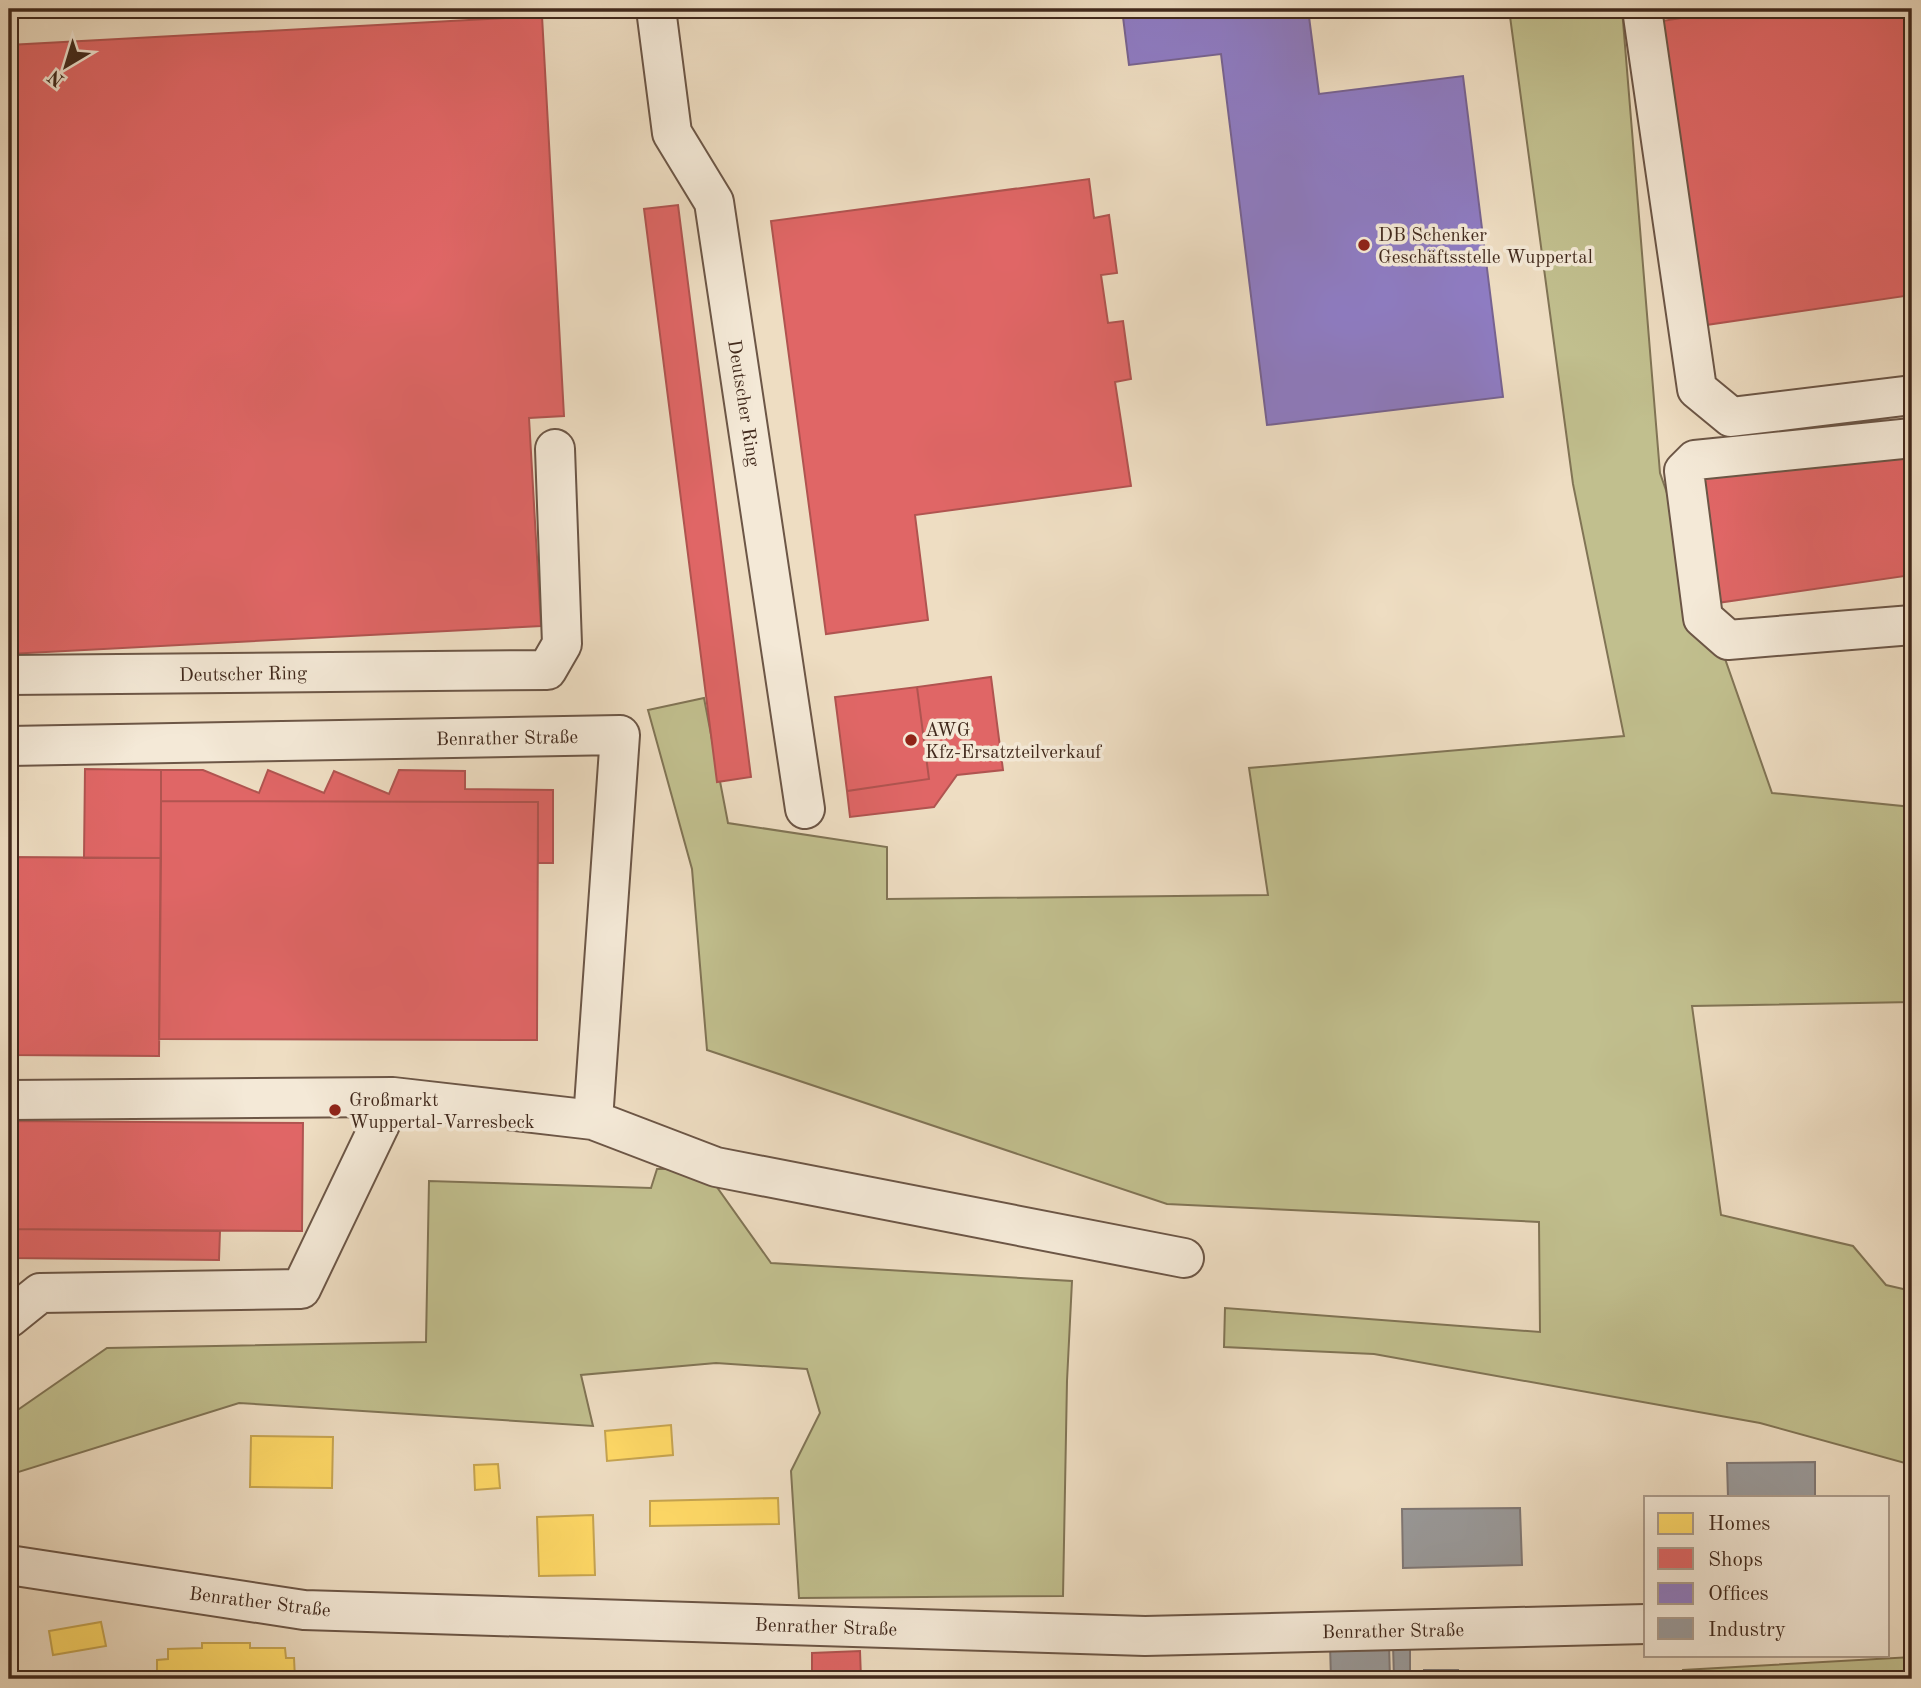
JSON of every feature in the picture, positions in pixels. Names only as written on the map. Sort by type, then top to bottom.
[{"type":"street","name":"Deutscher Ring","points":[[656,9],[672,134],[714,202],[806,809]]},
{"type":"street","points":[[1642,9],[1697,389],[1731,417],[1912,395]]},
{"type":"street","points":[[1912,438],[1695,460],[1684,471],[1703,618],[1727,640],[1912,625]]},
{"type":"street","name":"Deutscher Ring","points":[[9,675],[547,670],[562,644],[555,449]]},
{"type":"street","name":"Benrather Straße","points":[[9,746],[620,735],[593,1119]]},
{"type":"street","points":[[9,1318],[40,1293],[301,1289],[393,1097]]},
{"type":"street","points":[[9,1100],[393,1097],[593,1119],[716,1167],[1184,1258]]},
{"type":"street","name":"Benrather Straße","points":[[9,1565],[304,1610],[1165,1636],[1644,1624]]},
{"type":"shaded area","points":[[1509,9],[1622,9],[1660,473],[1772,793],[1912,807],[1912,1002],[1692,1006],[1721,1215],[1853,1246],[1886,1285],[1912,1291],[1912,1465],[1760,1423],[1374,1354],[1224,1347],[1225,1308],[1540,1332],[1539,1222],[1167,1204],[707,1050],[692,869],[648,710],[704,698],[728,823],[887,847],[887,899],[1268,895],[1249,768],[1624,736],[1573,484]]},
{"type":"shaded area","points":[[657,1169],[704,1169],[771,1263],[1072,1281],[1067,1381],[1063,1596],[799,1598],[791,1471],[820,1413],[807,1369],[716,1363],[581,1375],[593,1426],[239,1403],[9,1475],[9,1416],[107,1348],[426,1342],[429,1181],[651,1188]]},
{"type":"shaded area","points":[[1912,1657],[1912,1679],[1682,1679],[1683,1670]]},
{"type":"building: Homes","points":[[671,1425],[673,1455],[607,1461],[605,1431]]},
{"type":"building: Homes","points":[[251,1436],[333,1437],[332,1488],[250,1487]]},
{"type":"building: Homes","points":[[498,1464],[500,1488],[475,1490],[474,1465]]},
{"type":"building: Homes","points":[[778,1498],[779,1524],[650,1526],[650,1501]]},
{"type":"building: Homes","points":[[593,1515],[595,1575],[539,1576],[537,1517]]},
{"type":"building: Homes","points":[[101,1622],[106,1646],[53,1655],[49,1631]]},
{"type":"building: Homes","points":[[202,1643],[250,1643],[250,1648],[285,1648],[286,1658],[294,1658],[295,1679],[169,1679],[169,1674],[157,1675],[157,1660],[168,1659],[168,1649],[202,1648]]},
{"type":"building: Shops","points":[[9,9],[152,9],[152,10],[9,17]]},
{"type":"building: Shops","points":[[1739,9],[1912,9],[1912,295],[1706,325],[1662,21]]},
{"type":"building: Shops","points":[[542,16],[564,416],[529,418],[541,626],[9,654],[9,45]]},
{"type":"building: Shops","points":[[1089,179],[1094,218],[1109,215],[1117,273],[1101,275],[1108,323],[1123,321],[1131,379],[1115,382],[1131,486],[915,515],[928,620],[826,634],[771,221]]},
{"type":"building: Shops","points":[[678,205],[751,777],[717,782],[644,209]]},
{"type":"building: Shops","points":[[1912,449],[1912,575],[1717,603],[1699,479]]},
{"type":"building: Shops","points":[[991,677],[1003,770],[957,775],[934,807],[850,817],[847,791],[929,779],[917,687]]},
{"type":"building: Shops","points":[[917,687],[929,779],[847,791],[835,697]]},
{"type":"building: Shops","points":[[85,769],[161,770],[161,858],[84,858]]},
{"type":"building: Shops","points":[[161,770],[203,770],[259,793],[268,770],[324,793],[334,771],[389,794],[399,770],[465,771],[465,789],[553,790],[553,863],[538,863],[538,802],[161,801]]},
{"type":"building: Shops","points":[[161,801],[538,802],[537,1040],[159,1039]]},
{"type":"building: Shops","points":[[9,857],[161,858],[159,1056],[9,1055]]},
{"type":"building: Shops","points":[[9,1121],[303,1123],[302,1231],[9,1229]]},
{"type":"building: Shops","points":[[9,1229],[220,1231],[219,1260],[9,1258]]},
{"type":"building: Shops","points":[[860,1651],[861,1679],[812,1679],[812,1653]]},
{"type":"building: Offices","name":"DB Schenker Geschäftsstelle Wuppertal","points":[[1122,9],[1308,9],[1319,94],[1463,76],[1503,397],[1267,425],[1221,54],[1129,65]]},
{"type":"building: Industry","points":[[1815,1462],[1815,1496],[1728,1496],[1727,1463]]},
{"type":"building: Industry","points":[[1520,1508],[1522,1565],[1403,1568],[1402,1509]]},
{"type":"building: Industry","points":[[1410,1643],[1410,1679],[1394,1679],[1393,1644]]},
{"type":"building: Industry","points":[[1389,1644],[1390,1679],[1331,1679],[1330,1645]]},
{"type":"building: Industry","points":[[1424,1670],[1458,1670],[1458,1679],[1424,1679]]},
{"type":"place","name":"DB Schenker Geschäftsstelle Wuppertal","points":[[1364,245]]},
{"type":"place","name":"AWG Kfz-Ersatzteilverkauf","points":[[911,740]]},
{"type":"place","name":"Großmarkt Wuppertal-Varresbeck","points":[[335,1110]]}]
